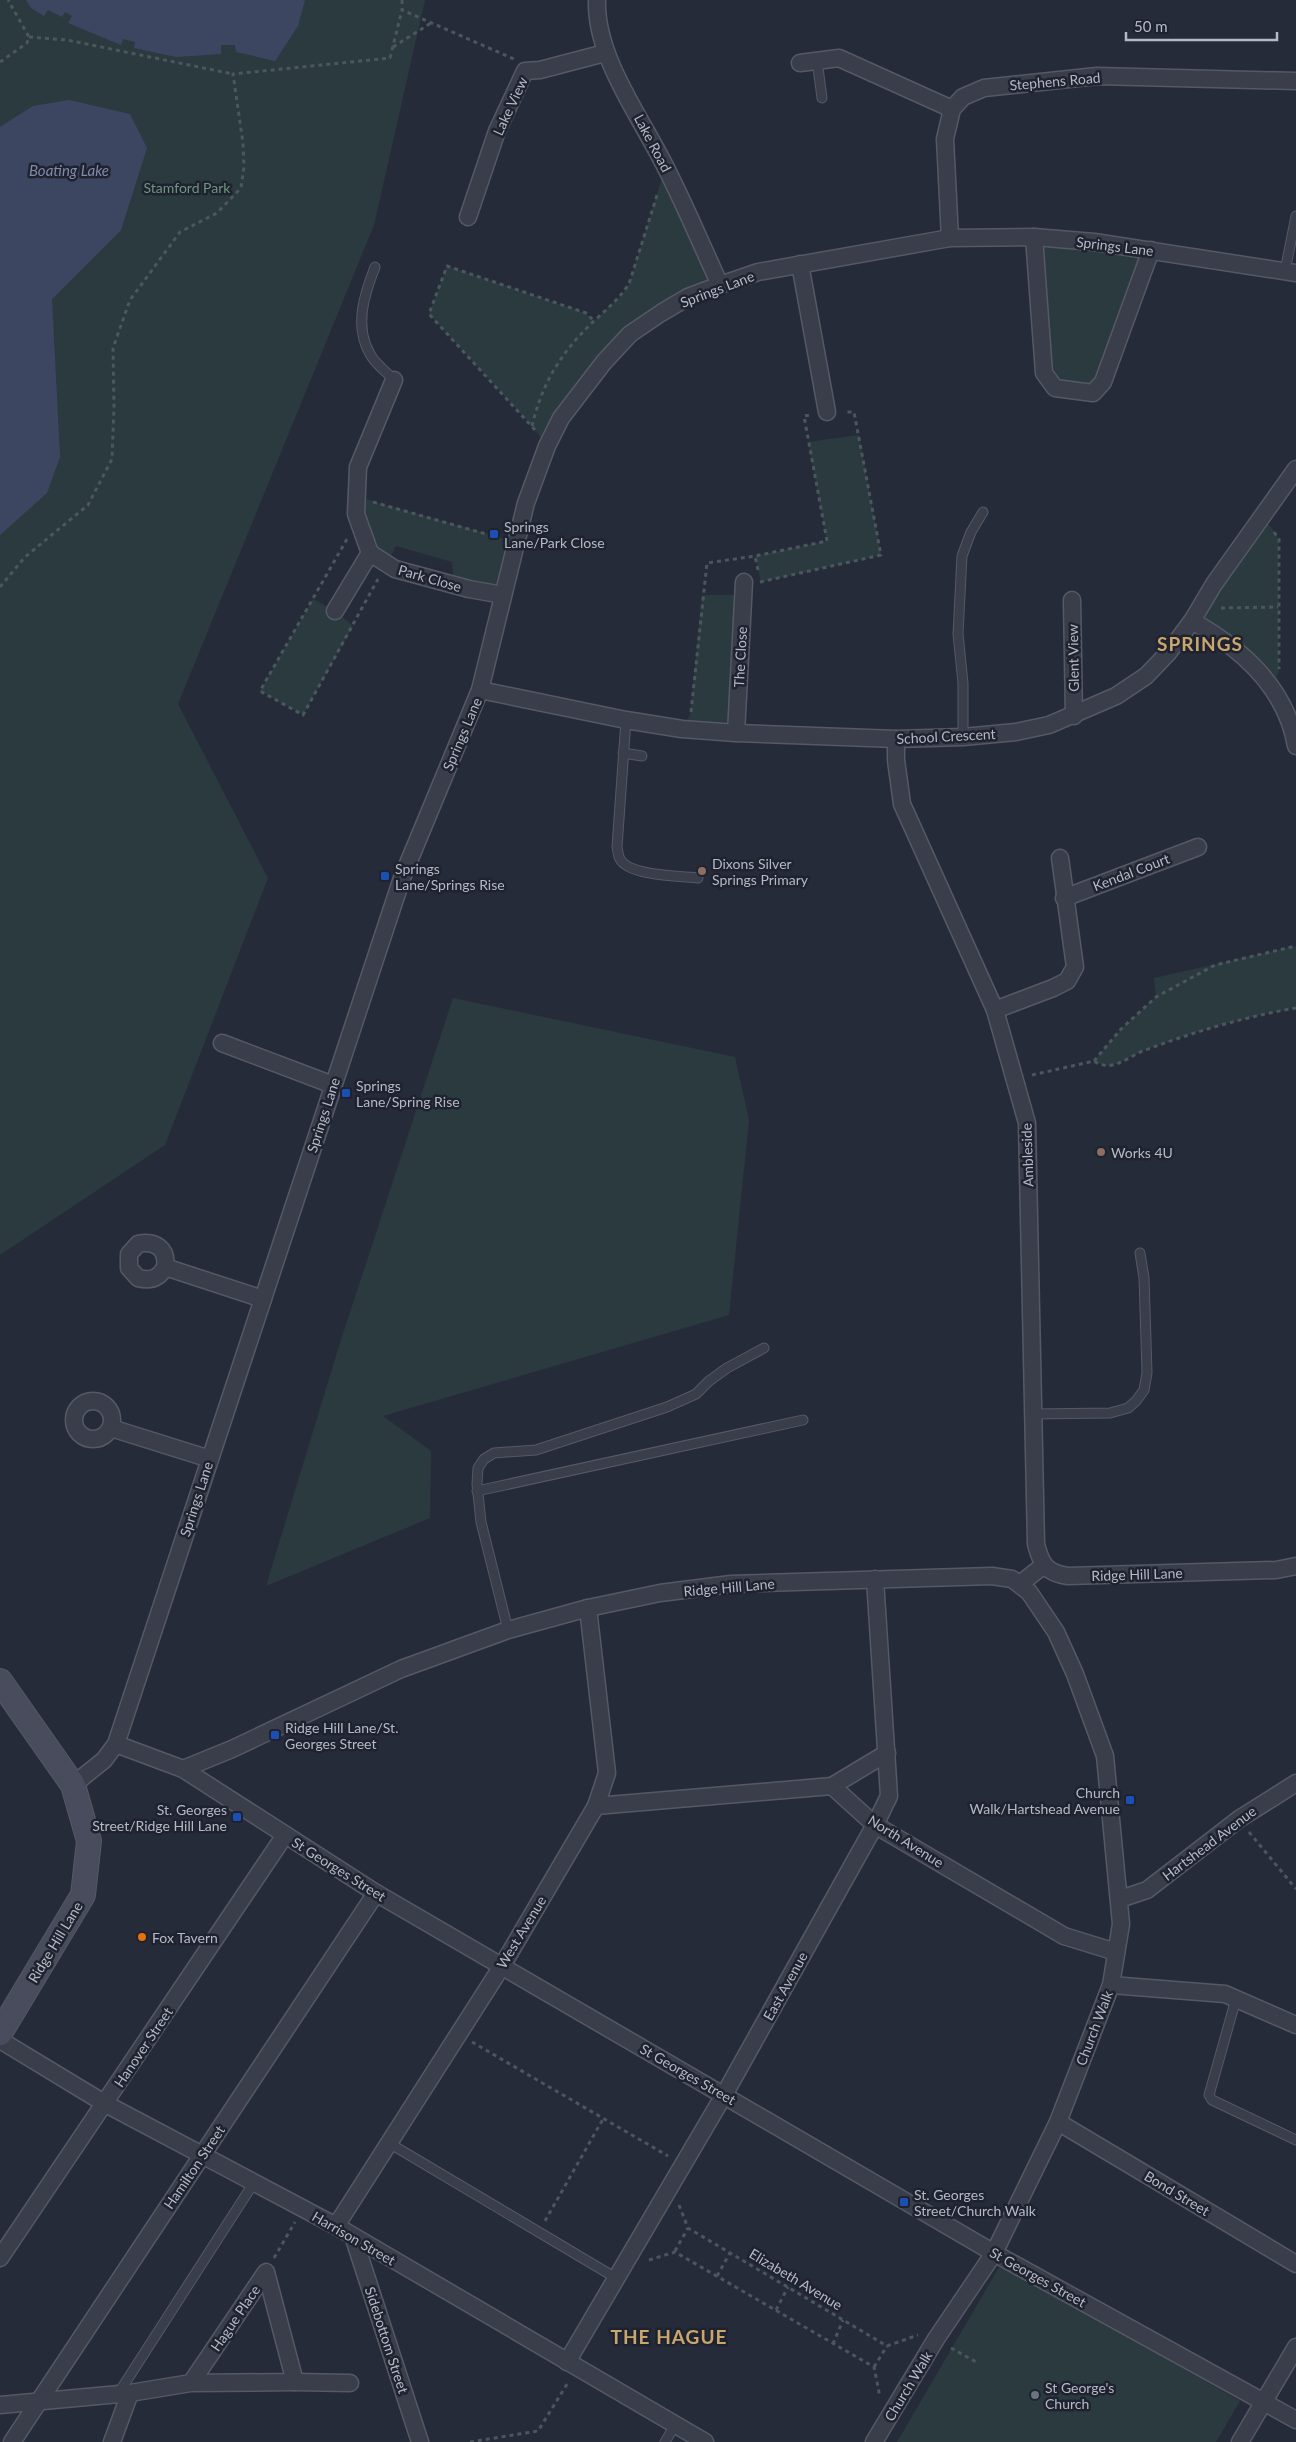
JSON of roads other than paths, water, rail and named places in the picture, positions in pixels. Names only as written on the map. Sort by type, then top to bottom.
[{"type":"street","name":"Lake Road","points":[[597,0],[599,28],[605,53],[670,174],[720,285]]},
{"type":"street","name":"Lake View","points":[[468,217],[497,132],[526,71],[540,70],[605,53]]},
{"type":"street","points":[[800,63],[840,58],[952,109],[944,138],[950,238]]},
{"type":"street","name":"Stephens Road","points":[[952,109],[963,97],[984,88],[1097,76],[1296,80]]},
{"type":"street","points":[[1034,237],[1044,373],[1055,388],[1093,393],[1103,382],[1151,250]]},
{"type":"street","name":"Springs Lane","points":[[73,1785],[104,1760],[116,1744],[402,878],[480,690],[526,503],[561,418],[583,387],[630,334],[688,298],[720,285],[758,272],[950,238],[1034,237],[1151,250],[1291,272]]},
{"type":"street","points":[[800,264],[827,412]]},
{"type":"street","points":[[334,611],[370,553],[358,520],[358,466],[394,380]]},
{"type":"street","name":"School Crescent","points":[[480,690],[626,720],[736,733],[896,739],[963,737],[1016,732],[1049,725],[1074,716],[1116,696],[1146,676],[1168,653],[1192,621],[1214,584],[1264,517],[1296,469]]},
{"type":"street","name":"Park Close","points":[[370,553],[395,569],[454,585],[502,595]]},
{"type":"street","name":"The Close","points":[[736,733],[744,582]]},
{"type":"street","name":"Glent View","points":[[1072,600],[1074,716]]},
{"type":"street","points":[[1192,621],[1228,642],[1245,657],[1271,687],[1294,733],[1296,746]]},
{"type":"street","name":"Ambleside","points":[[896,739],[896,760],[902,804],[995,1010],[1027,1123],[1036,1544],[1044,1565]]},
{"type":"street","name":"Kendal Court","points":[[1064,898],[1198,847]]},
{"type":"street","points":[[995,1010],[1053,988],[1066,981],[1075,967],[1074,947],[1064,898],[1060,858]]},
{"type":"street","points":[[222,1043],[333,1085]]},
{"type":"street","points":[[165,1267],[262,1299]]},
{"type":"street","points":[[111,1428],[210,1459]]},
{"type":"street","points":[[1020,1584],[1044,1565]]},
{"type":"street","name":"Ridge Hill Lane","points":[[1044,1565],[1056,1574],[1068,1576],[1276,1570],[1296,1566]]},
{"type":"street","name":"Ridge Hill Lane","points":[[183,1769],[232,1749],[401,1669],[508,1630],[588,1608],[660,1593],[731,1584],[992,1576],[1012,1579],[1020,1584]]},
{"type":"street","name":"East Avenue","points":[[572,2365],[616,2278],[724,2095],[875,1825],[888,1796],[887,1753],[875,1579]]},
{"type":"street","name":"Church Walk","points":[[874,2442],[936,2339],[994,2253],[1058,2122],[1111,1985],[1121,1924],[1105,1756],[1075,1674],[1056,1632],[1039,1604],[1020,1584]]},
{"type":"street","name":"West Avenue","points":[[336,2226],[502,1966],[596,1806],[608,1773],[588,1608]]},
{"type":"street","name":"Ridge Hill Lane","points":[[0,1681],[73,1785],[89,1841],[83,1895],[0,2033]]},
{"type":"street","name":"St Georges Street","points":[[116,1744],[183,1769],[376,1892],[502,1966],[994,2253],[1296,2420]]},
{"type":"street","points":[[596,1806],[832,1786],[887,1753]]},
{"type":"street","name":"Hartshead Avenue","points":[[1120,1899],[1147,1890],[1239,1819],[1296,1783]]},
{"type":"street","name":"North Avenue","points":[[832,1786],[875,1825],[1064,1936],[1116,1952]]},
{"type":"street","name":"Hanover Street","points":[[0,2258],[285,1835]]},
{"type":"street","name":"Hamilton Street","points":[[12,2442],[376,1892]]},
{"type":"street","points":[[1111,1985],[1226,1994],[1296,2025]]},
{"type":"street","name":"Harrison Street","points":[[0,2040],[104,2103],[203,2155],[253,2184],[336,2226],[354,2239],[704,2442]]},
{"type":"street","name":"Bond Street","points":[[1058,2122],[1296,2264]]},
{"type":"street","name":"Sidebottom Street","points":[[354,2239],[420,2442]]},
{"type":"street","name":"Hague Place","points":[[191,2383],[266,2272],[295,2382]]},
{"type":"street","points":[[1240,2442],[1296,2347]]},
{"type":"street","points":[[0,2405],[124,2394],[191,2383],[350,2383]]},
{"type":"street","points":[[112,2442],[124,2394]]},
{"type":"lane","points":[[817,60],[822,98]]},
{"type":"lane","points":[[1291,272],[1296,216]]},
{"type":"lane","points":[[375,267],[364,295],[361,317],[363,336],[370,355],[394,380]]},
{"type":"lane","points":[[963,737],[963,682],[958,634],[962,556],[983,512]]},
{"type":"lane","points":[[626,720],[622,753],[618,847],[620,859],[629,868],[643,872],[698,878]]},
{"type":"lane","points":[[622,753],[642,756]]},
{"type":"lane","points":[[1033,1414],[1110,1413],[1128,1408],[1144,1390],[1147,1373],[1144,1278],[1140,1253]]},
{"type":"lane","points":[[508,1630],[481,1522],[477,1491],[478,1468],[484,1458],[494,1453],[536,1450],[667,1407],[696,1394],[708,1381],[721,1372],[764,1348]]},
{"type":"lane","points":[[477,1491],[803,1420]]},
{"type":"lane","points":[[1236,1999],[1209,2095],[1212,2100],[1296,2140]]},
{"type":"lane","points":[[389,2144],[616,2278]]},
{"type":"lane","points":[[124,2394],[253,2184]]},
{"type":"lane","points":[[665,2442],[675,2425]]},
{"type":"water","points":[[26,0],[305,0],[298,26],[275,61],[236,52],[235,45],[221,45],[221,54],[176,57],[134,48],[135,42],[123,39],[121,45],[68,23],[72,16],[65,12],[62,17],[48,10],[44,16],[31,8]]},
{"type":"water","name":"Boating Lake","points":[[69,100],[130,114],[147,148],[121,230],[52,299],[60,457],[47,493],[0,535],[0,127],[33,106]]},
{"type":"place","name":"Springs Lane/Park Close","points":[[494,534]]},
{"type":"place","name":"Dixons Silver Springs Primary","points":[[702,871]]},
{"type":"place","name":"Springs Lane/Springs Rise","points":[[385,876]]},
{"type":"place","name":"Springs Lane/Spring Rise","points":[[346,1093]]},
{"type":"place","name":"Works 4U","points":[[1101,1152]]},
{"type":"place","name":"Ridge Hill Lane/St. Georges Street","points":[[275,1735]]},
{"type":"place","name":"Church Walk/Hartshead Avenue","points":[[1130,1800]]},
{"type":"place","name":"St. Georges Street/Ridge Hill Lane","points":[[237,1817]]},
{"type":"place","name":"Fox Tavern","points":[[142,1937]]},
{"type":"place","name":"St. Georges Street/Church Walk","points":[[904,2202]]},
{"type":"place","name":"St George's Church","points":[[1035,2395]]},
{"type":"district","name":"SPRINGS","points":[[1200,643]]},
{"type":"district","name":"THE HAGUE","points":[[669,2336]]},
{"type":"park label","name":"Stamford Park","points":[[187,187]]}]
